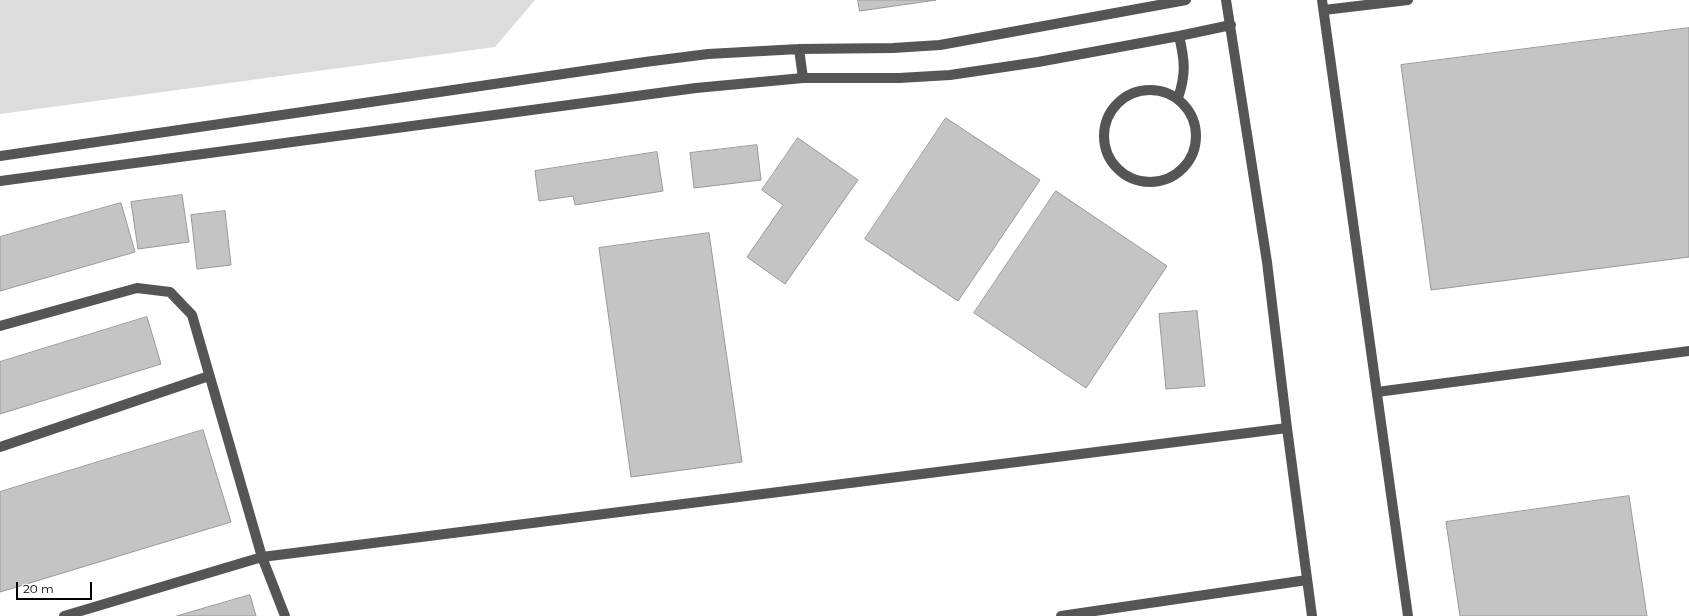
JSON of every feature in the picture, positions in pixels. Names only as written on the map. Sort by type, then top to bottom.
[{"type":"street","points":[[0,156],[708,54],[799,49],[893,48],[940,45],[1186,0]]},
{"type":"street","points":[[1226,0],[1267,262],[1312,616]]},
{"type":"street","points":[[1408,0],[1323,5],[1408,616]]},
{"type":"street","points":[[0,181],[696,88],[803,78],[899,78],[950,75],[1038,62],[1180,36],[1231,25]]},
{"type":"street","points":[[1178,98],[1183,82],[1184,59],[1180,36]]},
{"type":"street","points":[[799,49],[803,78]]},
{"type":"street","points":[[1157,89],[1178,98],[1192,115],[1197,137],[1192,158],[1177,175],[1155,182],[1133,179],[1115,166],[1105,146],[1105,124],[1116,104],[1135,92],[1157,89]]},
{"type":"street","points":[[0,326],[137,288],[170,292],[192,315],[262,557],[284,616]]},
{"type":"street","points":[[1377,392],[1689,351]]},
{"type":"street","points":[[0,447],[209,376]]},
{"type":"street","points":[[64,616],[262,557],[1287,428]]},
{"type":"street","points":[[1061,616],[1307,580]]},
{"type":"shaded area","points":[[0,0],[535,0],[495,47],[0,114]]},
{"type":"building","points":[[858,0],[936,0],[860,11]]},
{"type":"building","points":[[1689,28],[1689,257],[1431,290],[1401,65]]},
{"type":"building","points":[[946,118],[1040,180],[958,301],[865,239]]},
{"type":"building","points":[[798,138],[858,180],[785,284],[747,257],[783,205],[762,190]]},
{"type":"building","points":[[757,145],[761,180],[694,188],[690,153]]},
{"type":"building","points":[[657,152],[663,191],[575,205],[573,196],[539,201],[535,171]]},
{"type":"building","points":[[1056,191],[1167,266],[1086,388],[974,313]]},
{"type":"building","points":[[182,195],[189,242],[138,249],[131,202]]},
{"type":"building","points":[[121,203],[135,252],[0,291],[0,237]]},
{"type":"building","points":[[225,211],[231,265],[197,269],[191,215]]},
{"type":"building","points":[[709,233],[742,462],[631,477],[599,248]]},
{"type":"building","points":[[1197,311],[1205,386],[1166,389],[1159,314]]},
{"type":"building","points":[[147,317],[161,364],[0,414],[0,362]]},
{"type":"building","points":[[203,430],[231,522],[0,592],[0,492]]},
{"type":"building","points":[[1629,496],[1647,616],[1460,616],[1446,522]]},
{"type":"building","points":[[250,595],[256,616],[177,616]]}]
